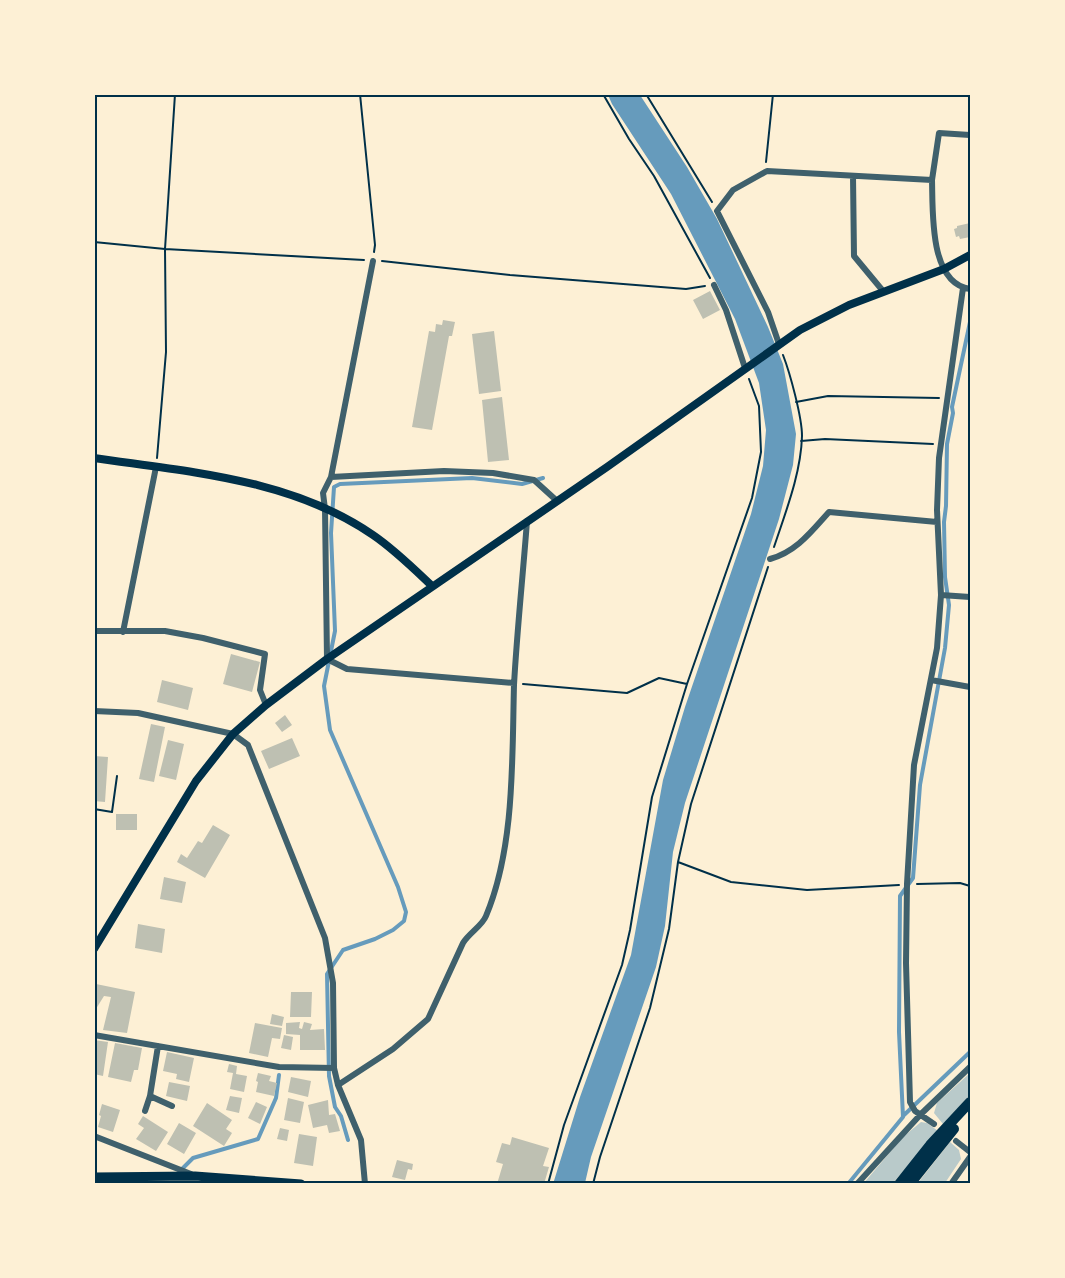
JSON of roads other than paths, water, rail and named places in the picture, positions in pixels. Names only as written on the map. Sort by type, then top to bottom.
[{"type":"highway","points":[[900,1184],[930,1145],[970,1102]]},
{"type":"highway","points":[[910,1184],[970,1111]]},
{"type":"main road","points":[[94,949],[196,781],[233,734],[266,705],[327,659],[607,467],[800,330],[849,305],[944,269],[970,255]]},
{"type":"main road","points":[[94,458],[217,476],[272,488],[308,500],[372,534],[432,586]]},
{"type":"main road","points":[[94,1177],[195,1176],[301,1184]]},
{"type":"street","points":[[970,135],[939,133],[932,180],[934,229],[938,253],[944,269],[954,284],[970,289]]},
{"type":"street","points":[[778,345],[768,312],[717,211],[733,190],[767,171],[932,180]]},
{"type":"street","points":[[853,176],[854,256],[883,291]]},
{"type":"street","points":[[373,261],[331,477],[322,493],[325,509],[327,659],[346,669],[514,683]]},
{"type":"street","points":[[714,285],[726,310],[745,368]]},
{"type":"street","points":[[934,1124],[915,1111],[910,1102],[906,963],[907,884],[914,765],[937,648],[941,595],[937,522],[941,444],[963,288]]},
{"type":"street","points":[[123,632],[156,467]]},
{"type":"street","points":[[331,477],[444,471],[493,473],[534,480],[556,500]]},
{"type":"street","points":[[770,559],[784,556],[799,544],[828,512],[937,522]]},
{"type":"street","points":[[338,1085],[393,1049],[428,1019],[467,936],[486,918],[503,861],[513,768],[514,683],[527,521]]},
{"type":"street","points":[[941,595],[970,597]]},
{"type":"street","points":[[94,631],[165,631],[265,654],[260,690],[266,705]]},
{"type":"street","points":[[931,680],[970,687]]},
{"type":"street","points":[[94,711],[138,713],[233,734],[248,745],[325,938],[333,983],[334,1068],[338,1085],[361,1140],[365,1184]]},
{"type":"street","points":[[94,1035],[279,1067],[334,1068]]},
{"type":"street","points":[[145,1111],[150,1096],[158,1046]]},
{"type":"street","points":[[857,1184],[921,1114],[970,1067]]},
{"type":"street","points":[[150,1096],[172,1106]]},
{"type":"street","points":[[94,1136],[195,1176]]},
{"type":"street","points":[[956,1141],[970,1152]]},
{"type":"street","points":[[951,1184],[970,1157]]},
{"type":"water","points":[[608,95],[640,95],[687,167],[717,219],[783,364],[796,434],[793,465],[779,519],[685,803],[673,852],[665,926],[656,967],[591,1157],[585,1183],[553,1184],[580,1097],[631,955],[663,780],[685,707],[751,514],[763,466],[766,430],[759,383],[735,319],[671,194]]},
{"type":"waterway","points":[[848,1184],[903,1117],[899,1032],[900,896],[913,878],[920,785],[945,648],[949,605],[945,577],[944,522],[947,444],[952,407],[970,322]]},
{"type":"waterway","points":[[348,1140],[341,1116],[335,1107],[329,1076],[327,974],[343,950],[393,930],[404,921],[406,912],[398,887],[330,730],[324,686],[335,631],[331,533],[334,487],[340,484],[472,478],[522,484],[543,478]]},
{"type":"waterway","points":[[903,1116],[970,1052]]},
{"type":"waterway","points":[[181,1170],[193,1158],[258,1139],[276,1098],[279,1075]]}]
